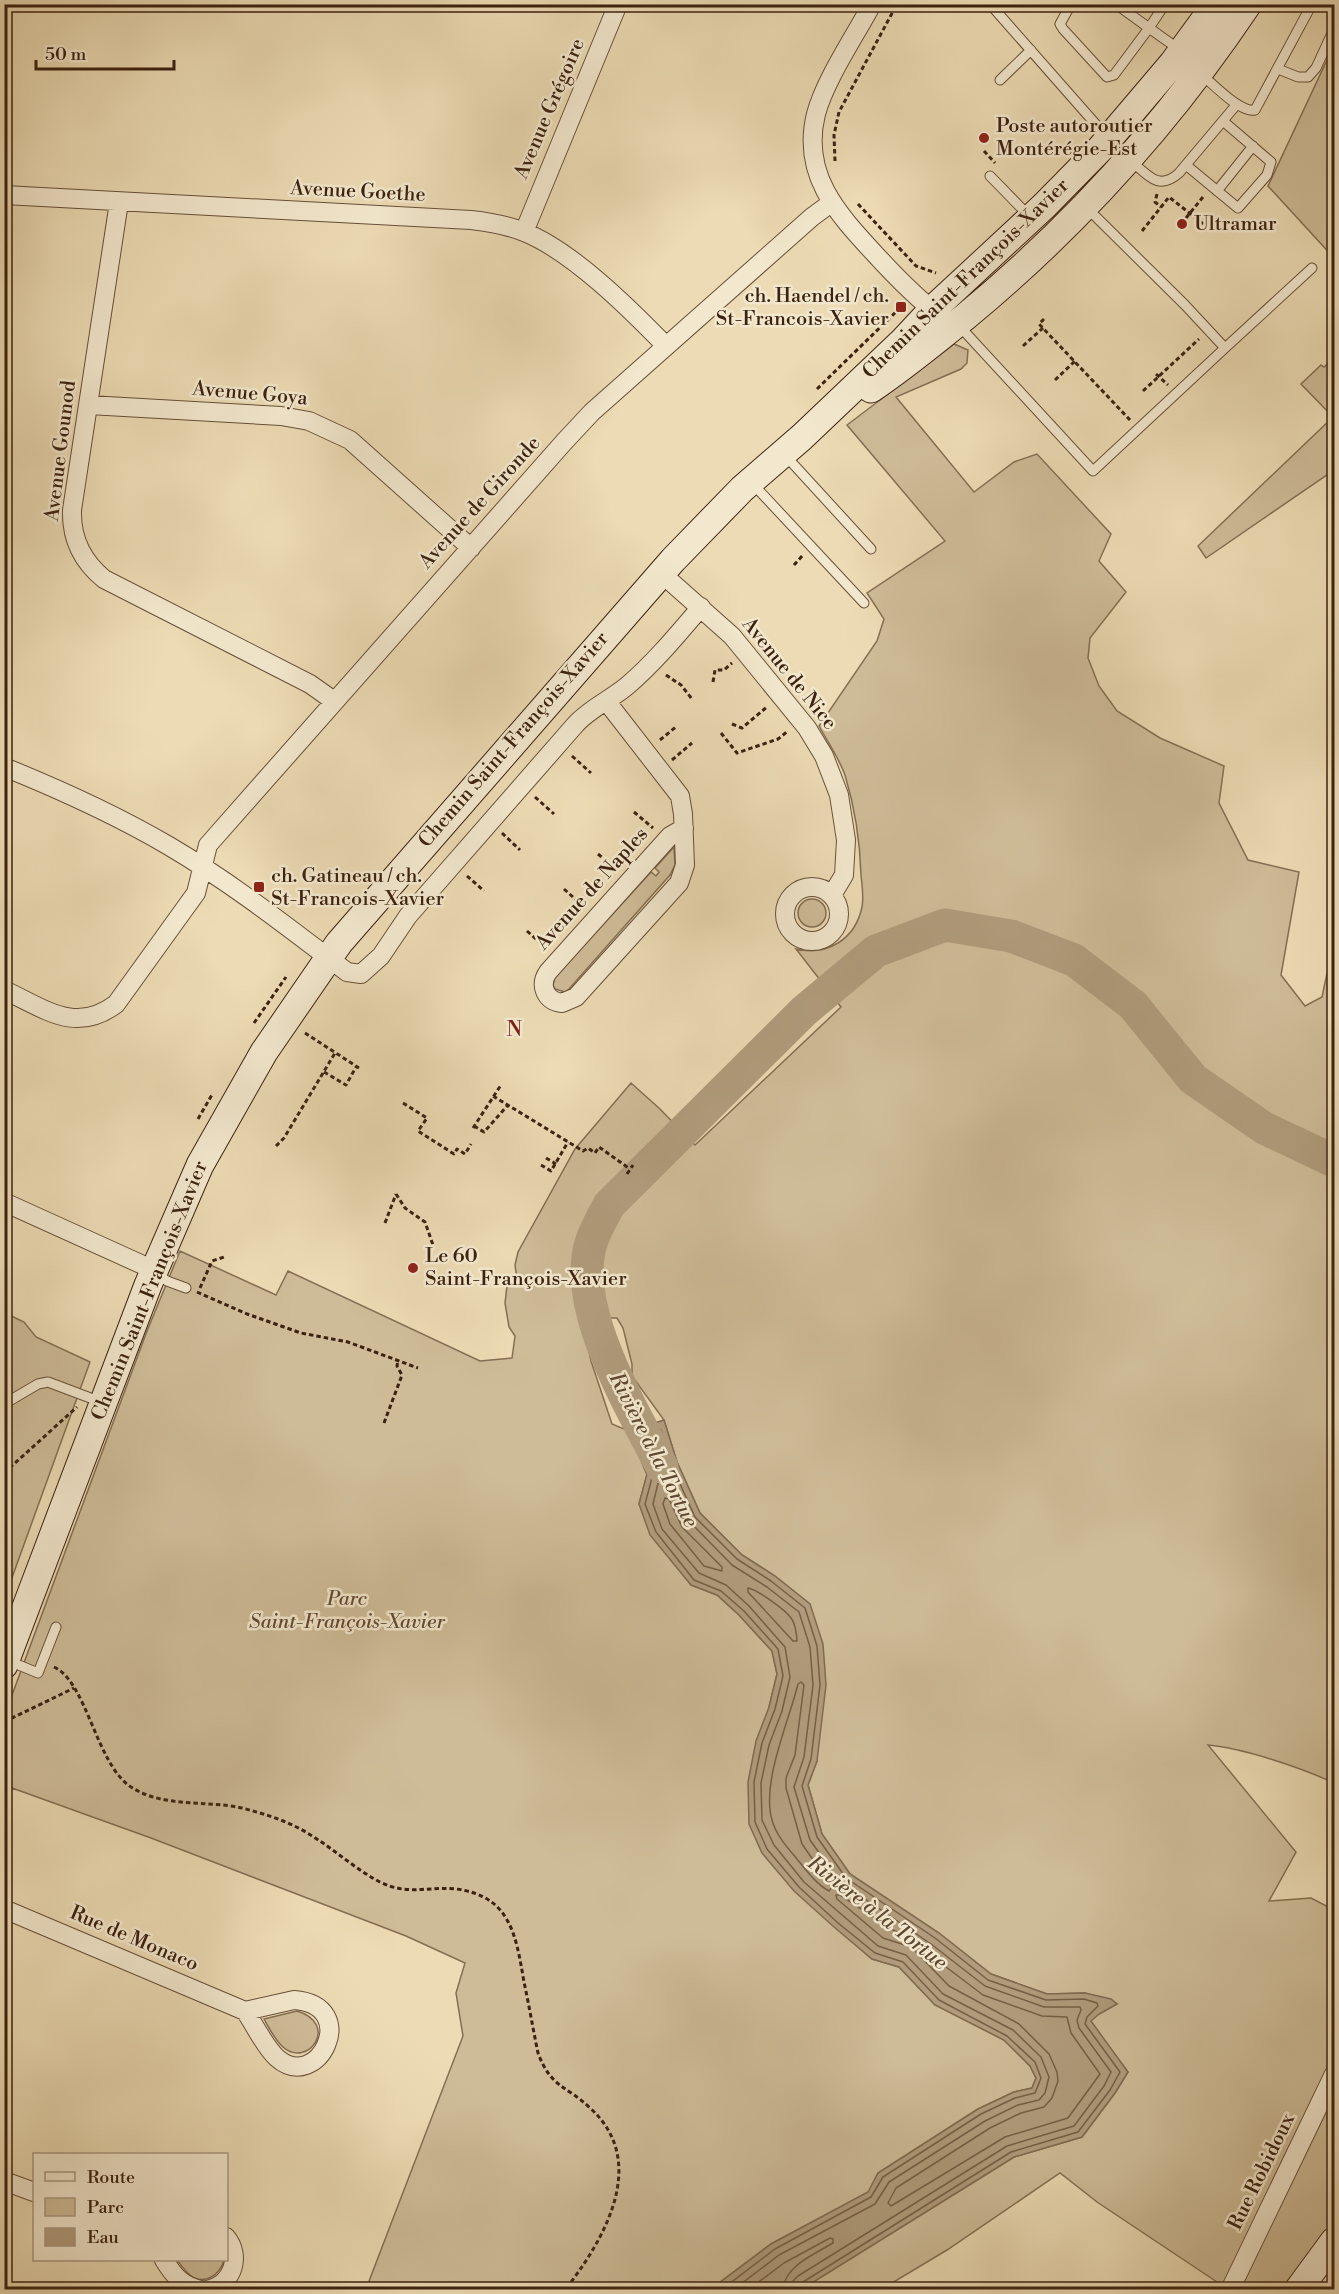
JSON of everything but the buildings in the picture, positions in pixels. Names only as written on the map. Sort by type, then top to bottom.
[{"type":"street","name":"Avenue Grégoire","points":[[524,232],[618,4]]},
{"type":"street","points":[[872,4],[827,87],[816,115],[813,134],[814,155],[823,187],[846,224],[906,287],[954,326]]},
{"type":"street","name":"Chemin Saint-François-Xavier","points":[[792,445],[886,380],[954,326],[1024,267],[1085,206],[1119,149],[1216,4]]},
{"type":"street","name":"Chemin Saint-François-Xavier","points":[[5,1663],[91,1404],[200,1165],[264,1052],[329,958],[372,904],[661,573],[751,481],[904,340],[932,310],[1030,218],[1119,149],[1199,72],[1248,4]]},
{"type":"street","name":"Avenue Goethe","points":[[4,195],[471,220],[506,225],[553,246],[567,256],[666,346]]},
{"type":"street","name":"Avenue Gounod","points":[[119,202],[72,524],[78,549],[94,571],[115,586],[310,684],[334,701]]},
{"type":"street","name":"Avenue de Gironde","points":[[4,990],[72,1019],[89,1018],[109,1009],[121,998],[195,893],[208,845],[592,412],[812,217],[831,203]]},
{"type":"street","name":"Avenue Goya","points":[[89,405],[280,416],[297,418],[322,426],[350,440],[471,548]]},
{"type":"street","name":"Avenue de Nice","points":[[661,573],[726,630],[801,720],[828,763],[843,813],[847,849],[841,883],[832,895]]},
{"type":"street","points":[[4,767],[94,806],[154,838],[264,908],[351,974],[361,974],[381,956],[408,916],[582,717],[607,702],[630,683],[701,607]]},
{"type":"street","name":"Avenue de Naples","points":[[607,702],[680,796],[684,828],[685,865],[681,879],[576,998],[565,1002],[552,1000],[543,987],[546,975],[666,840],[684,828]]},
{"type":"street","points":[[4,1202],[154,1270]]},
{"type":"street","name":"Rue de Monaco","points":[[4,1909],[245,2011]]},
{"type":"street","points":[[294,2000],[305,2001],[323,2013],[328,2023],[330,2034],[327,2046],[314,2061],[304,2065],[285,2063],[276,2057],[245,2011],[294,2000]]},
{"type":"street","name":"Rue Robidoux","points":[[1230,2289],[1335,2074]]},
{"type":"street","points":[[4,2181],[33,2192]]},
{"type":"street","points":[[207,2289],[222,2284],[233,2268],[233,2248],[228,2240]]},
{"type":"street","points":[[1298,2289],[1335,2241]]},
{"type":"street","points":[[165,2261],[176,2278],[185,2285],[201,2289]]},
{"type":"lane","points":[[990,4],[1119,149],[1160,182],[1170,181],[1186,165],[1237,104]]},
{"type":"lane","points":[[1116,4],[1182,52]]},
{"type":"lane","points":[[1199,72],[1237,104],[1246,110],[1255,110],[1312,4]]},
{"type":"lane","points":[[1067,6],[1060,24],[1107,77],[1114,75],[1165,5]]},
{"type":"lane","points":[[1278,69],[1298,78],[1308,77],[1316,68],[1335,29]]},
{"type":"lane","points":[[1000,80],[1031,50]]},
{"type":"lane","points":[[1186,165],[1238,208],[1267,176],[1271,162],[1223,121]]},
{"type":"lane","points":[[1214,189],[1253,146]]},
{"type":"lane","points":[[990,176],[1030,218]]},
{"type":"lane","points":[[1085,206],[1225,348]]},
{"type":"lane","points":[[954,326],[970,337],[1093,471],[1312,268]]},
{"type":"lane","points":[[792,445],[871,549]]},
{"type":"lane","points":[[751,481],[864,603]]},
{"type":"lane","points":[[154,1270],[167,1281],[186,1288]]},
{"type":"lane","points":[[4,1404],[38,1384],[48,1382],[91,1404]]},
{"type":"lane","points":[[5,1663],[38,1673],[56,1627]]},
{"type":"path","points":[[837,166],[834,135],[838,112],[897,4]]},
{"type":"path","points":[[984,151],[992,160]]},
{"type":"path","points":[[1186,218],[1214,189]]},
{"type":"path","points":[[1142,231],[1169,197],[1211,230]]},
{"type":"path","points":[[855,200],[916,266],[936,273]]},
{"type":"path","points":[[1155,202],[1161,207]]},
{"type":"path","points":[[1044,319],[1039,324],[1056,337],[1132,423]]},
{"type":"path","points":[[1023,346],[1043,328]]},
{"type":"path","points":[[1143,391],[1157,375],[1201,337]]},
{"type":"path","points":[[1054,380],[1075,361]]},
{"type":"path","points":[[794,565],[806,553]]},
{"type":"path","points":[[713,682],[715,670],[724,670],[745,652]]},
{"type":"path","points":[[651,662],[671,680],[681,685],[692,699]]},
{"type":"path","points":[[732,724],[742,728],[780,695]]},
{"type":"path","points":[[721,733],[737,753],[778,739],[801,720]]},
{"type":"path","points":[[646,751],[677,726]]},
{"type":"path","points":[[661,770],[692,743]]},
{"type":"path","points":[[559,744],[591,773]]},
{"type":"path","points":[[522,786],[554,814]]},
{"type":"path","points":[[634,812],[666,840]]},
{"type":"path","points":[[489,823],[520,850]]},
{"type":"path","points":[[598,854],[629,881]]},
{"type":"path","points":[[453,864],[483,891]]},
{"type":"path","points":[[564,889],[596,918]]},
{"type":"path","points":[[527,931],[559,959]]},
{"type":"path","points":[[297,1028],[358,1068],[346,1085],[324,1072]]},
{"type":"path","points":[[276,1146],[336,1053]]},
{"type":"path","points":[[501,1085],[474,1127],[484,1132],[508,1105]]},
{"type":"path","points":[[493,1096],[583,1151],[588,1148],[595,1153],[599,1147],[630,1169]]},
{"type":"path","points":[[403,1103],[427,1118],[418,1131],[454,1154],[457,1149],[465,1154],[471,1144]]},
{"type":"path","points":[[431,1146],[434,1141]]},
{"type":"path","points":[[541,1165],[551,1171],[568,1142]]},
{"type":"path","points":[[546,1158],[556,1164]]},
{"type":"path","points":[[627,1174],[633,1165]]},
{"type":"path","points":[[385,1223],[396,1194],[405,1208],[424,1222],[434,1245]]},
{"type":"path","points":[[198,1292],[212,1261],[224,1257]]},
{"type":"path","points":[[186,1288],[247,1314],[301,1333],[348,1342],[418,1368]]},
{"type":"path","points":[[384,1423],[402,1375],[397,1366],[398,1360]]},
{"type":"path","points":[[4,1473],[91,1404]]},
{"type":"path","points":[[62,1670],[74,1688],[111,1767],[132,1788],[166,1799],[238,1807],[271,1816],[310,1834],[363,1872],[394,1888],[409,1891],[452,1889],[466,1891],[490,1902],[505,1915],[518,1945],[543,2069],[550,2079],[599,2117],[612,2137],[615,2151],[618,2182],[610,2219],[588,2259],[565,2289]]},
{"type":"path","points":[[4,1718],[10,1719],[74,1688]]},
{"type":"green space","points":[[1334,45],[1334,258],[1268,186]]},
{"type":"green space","name":"Parc Saint-François-Xavier","points":[[954,344],[968,350],[967,363],[961,369],[896,397],[974,492],[1014,462],[1037,454],[1111,534],[1099,561],[1126,592],[1090,638],[1088,658],[1099,686],[1117,711],[1160,738],[1224,766],[1219,803],[1248,860],[1299,872],[1281,975],[1305,1006],[1322,997],[1334,941],[1334,1783],[1272,1760],[1238,1750],[1208,1745],[1296,1852],[1269,1901],[1311,1898],[1334,1910],[1334,2056],[1223,2286],[1097,2202],[1060,2173],[947,2250],[882,2289],[802,2289],[1014,2157],[1082,2137],[1128,2072],[1090,2021],[1117,2004],[1085,1993],[1047,1994],[991,1974],[939,1933],[850,1874],[822,1834],[808,1785],[817,1761],[810,1604],[775,1576],[742,1555],[700,1513],[677,1462],[664,1420],[632,1376],[632,1364],[623,1328],[617,1318],[582,1318],[591,1361],[612,1424],[629,1431],[647,1475],[639,1504],[691,1585],[717,1595],[772,1651],[777,1674],[769,1707],[795,1891],[872,1959],[899,1967],[935,2005],[1004,2040],[1030,2066],[1036,2078],[1032,2088],[1014,2092],[978,2109],[878,2173],[869,2192],[771,2244],[711,2289],[366,2289],[463,2036],[456,1993],[465,1963],[406,1936],[151,1838],[12,1788],[5,1809],[5,1714],[147,1331],[180,1251],[276,1295],[288,1271],[480,1361],[512,1358],[515,1336],[509,1327],[505,1303],[508,1277],[517,1279],[515,1265],[518,1252],[575,1149],[631,1083],[695,1145],[841,1007],[796,949],[818,950],[838,943],[853,928],[863,903],[852,800],[845,775],[819,726],[877,641],[884,619],[867,593],[945,541],[847,425]]},
{"type":"green space","points":[[1334,358],[1334,470],[1206,558],[1198,546],[1333,417],[1301,384],[1321,365],[1324,367]]},
{"type":"green space","points":[[674,847],[675,865],[670,875],[569,989],[565,992],[555,989],[553,985],[555,977],[651,872],[656,876],[659,872],[655,868]]},
{"type":"green space","points":[[812,899],[822,903],[826,913],[822,923],[812,927],[802,923],[798,913],[802,903]]},
{"type":"green space","points":[[5,1313],[24,1322],[36,1337],[90,1362],[5,1597]]},
{"type":"green space","points":[[297,2011],[310,2017],[316,2025],[318,2034],[316,2042],[310,2049],[302,2052],[293,2052],[283,2047],[264,2019]]},
{"type":"green space","points":[[1334,2089],[1334,2225],[1281,2289],[1238,2290]]},
{"type":"green space","points":[[178,2261],[224,2261],[219,2270],[206,2279],[195,2278]]},
{"type":"water","points":[[664,1420],[677,1462],[700,1513],[742,1555],[775,1576],[810,1604],[823,1644],[826,1685],[817,1761],[808,1785],[822,1834],[850,1874],[939,1933],[991,1974],[1047,1994],[1085,1993],[1111,1999],[1117,2004],[1091,2021],[1128,2072],[1082,2137],[1014,2157],[802,2289],[711,2289],[771,2244],[868,2192],[878,2173],[978,2109],[1014,2092],[1032,2088],[1036,2078],[1030,2066],[1004,2040],[935,2005],[899,1967],[872,1959],[794,1891],[762,1853],[749,1824],[748,1782],[756,1741],[769,1707],[777,1674],[772,1651],[717,1595],[691,1585],[650,1535],[639,1504],[647,1474],[629,1431]]},
{"type":"waterway","name":"Rivière à la Tortue","points":[[662,1467],[621,1388],[597,1327],[589,1298],[587,1269],[595,1233],[609,1205],[804,1011],[876,951],[945,925],[1011,936],[1074,960],[1133,1005],[1193,1079],[1264,1128],[1334,1161]]},
{"type":"place","name":"Poste autoroutier Montérégie-Est","points":[[984,138]]},
{"type":"place","name":"Ultramar","points":[[1182,224]]},
{"type":"place","name":"ch. Haendel / ch. St-Francois-Xavier","points":[[901,307]]},
{"type":"place","name":"ch. Gatineau / ch. St-Francois-Xavier","points":[[259,887]]},
{"type":"place","name":"Le 60 Saint-François-Xavier","points":[[413,1268]]},
{"type":"district","name":"N","points":[[515,1030]]}]
